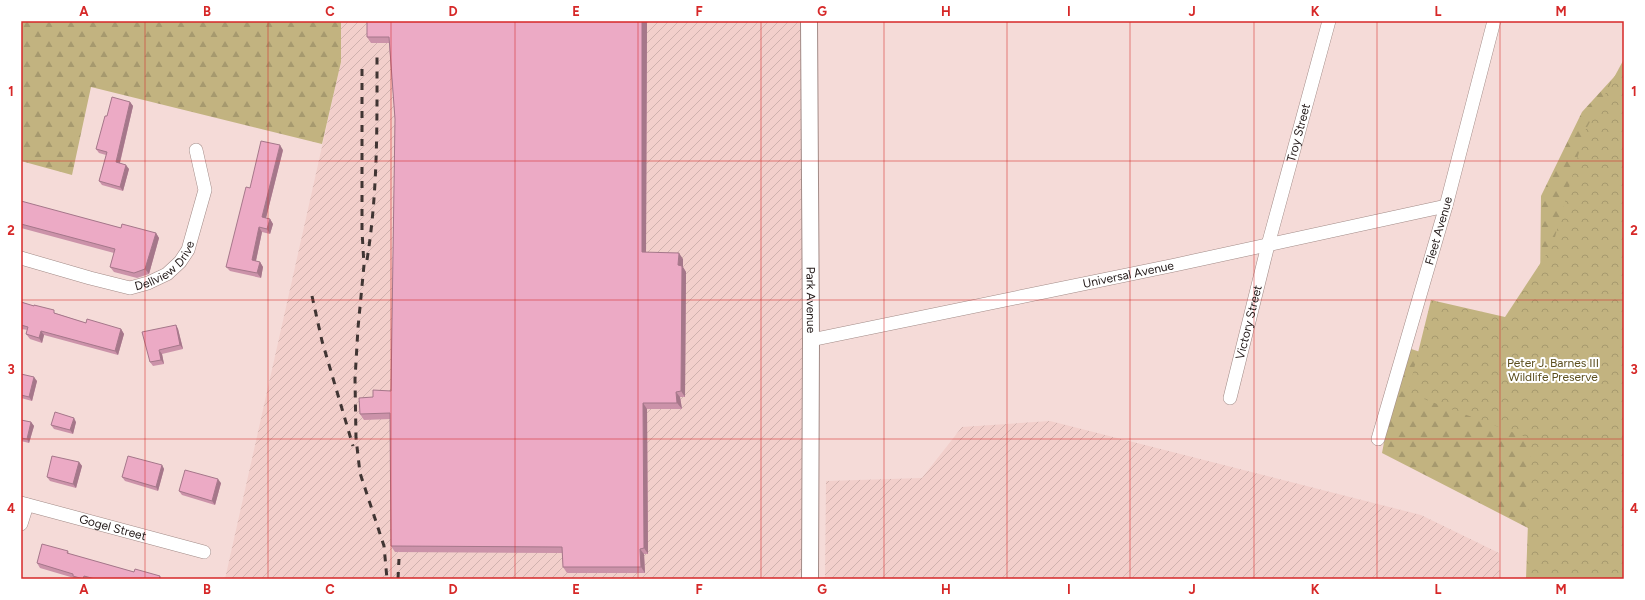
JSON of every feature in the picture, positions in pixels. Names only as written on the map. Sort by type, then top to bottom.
[{"type":"street","name":"Park Avenue","points":[[809,21],[811,340],[810,579]]},
{"type":"street","name":"Troy Street","points":[[1268,245],[1329,21]]},
{"type":"street","name":"Fleet Avenue","points":[[1378,439],[1446,206],[1494,21]]},
{"type":"street","name":"Dellview Drive","points":[[21,258],[130,288],[167,274],[180,262],[188,250],[204,190],[196,150]]},
{"type":"street","name":"Universal Avenue","points":[[811,340],[1268,245],[1446,206]]},
{"type":"street","name":"Victory Street","points":[[1230,398],[1268,245]]},
{"type":"street","points":[[21,524],[24,504]]},
{"type":"street","name":"Gogel Street","points":[[24,504],[204,552]]},
{"type":"shaded area","points":[[341,21],[809,21],[810,564],[793,579],[225,579],[341,62]]},
{"type":"shaded area","points":[[1050,421],[1421,515],[1499,553],[1500,579],[825,579],[826,481],[922,478],[962,427]]},
{"type":"green space","points":[[21,21],[341,21],[341,62],[322,144],[91,87],[72,175],[21,161]]},
{"type":"green space","name":"Peter J. Barnes III Wildlife Preserve","points":[[1624,59],[1624,579],[1526,579],[1531,439],[1408,393],[1431,300],[1505,317],[1553,244],[1585,131]]},
{"type":"green space","name":"Peter J. Barnes III Wildlife Preserve","points":[[1624,66],[1624,579],[1382,453],[1402,346],[1539,391],[1541,196],[1582,112]]},
{"type":"building","points":[[367,21],[642,21],[642,252],[679,253],[678,265],[682,266],[681,391],[676,392],[677,403],[643,403],[644,548],[640,549],[641,567],[563,567],[562,547],[391,546],[390,413],[360,414],[359,398],[373,397],[373,390],[391,391],[395,119],[389,37],[367,37]]},
{"type":"building","points":[[112,97],[130,102],[116,162],[126,165],[120,187],[99,181],[107,152],[96,149]]},
{"type":"building","points":[[261,141],[280,145],[262,217],[270,219],[267,229],[259,227],[252,260],[260,262],[257,273],[226,267],[246,187],[250,188]]},
{"type":"building","points":[[21,201],[121,228],[122,224],[156,233],[145,269],[134,273],[110,267],[115,249],[21,224]]},
{"type":"building","points":[[21,302],[54,310],[54,313],[86,323],[87,319],[121,329],[115,351],[41,331],[39,338],[26,334],[28,327],[21,325]]},
{"type":"building","points":[[176,325],[180,345],[159,350],[161,360],[150,362],[142,332]]},
{"type":"building","points":[[21,374],[34,377],[29,397],[21,395]]},
{"type":"building","points":[[55,412],[74,418],[70,430],[51,425]]},
{"type":"building","points":[[21,420],[31,422],[27,439],[21,438]]},
{"type":"building","points":[[52,456],[79,462],[73,484],[47,477]]},
{"type":"building","points":[[128,456],[162,465],[156,487],[122,477]]},
{"type":"building","points":[[185,470],[218,479],[212,501],[179,491]]},
{"type":"building","points":[[42,544],[68,551],[67,553],[134,572],[135,569],[160,576],[159,579],[95,579],[84,576],[83,579],[73,576],[73,574],[37,563]]},
{"type":"railway","points":[[367,260],[371,234],[375,183],[377,132],[377,55]]},
{"type":"railway","points":[[362,69],[362,231],[364,265],[355,379],[356,438],[360,473],[384,546],[387,579]]},
{"type":"railway","points":[[312,296],[322,341],[353,446]]},
{"type":"railway","points":[[398,579],[399,559]]}]
